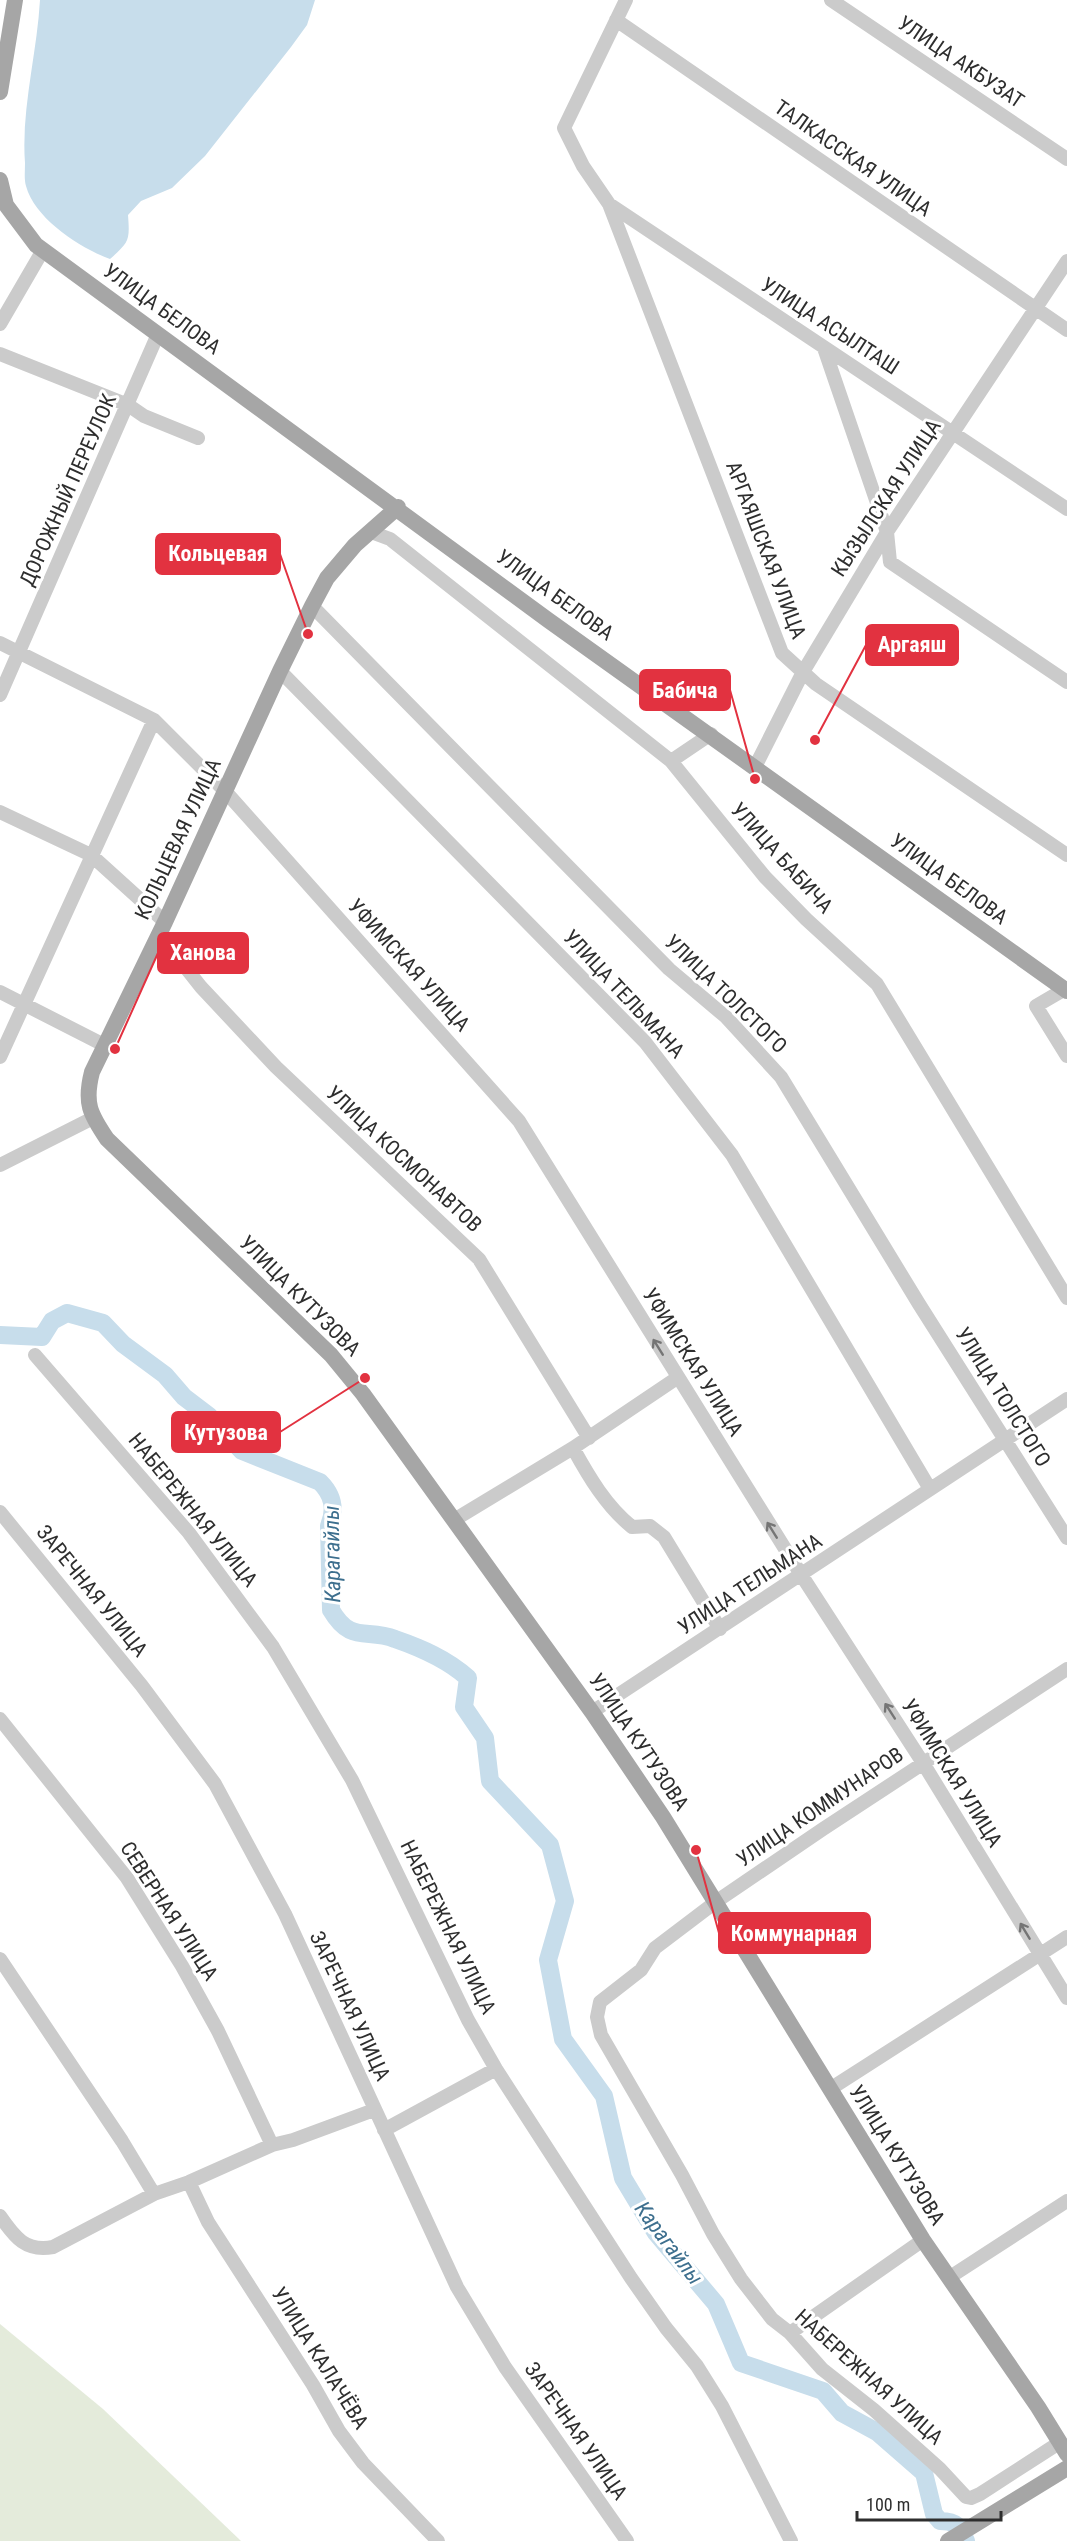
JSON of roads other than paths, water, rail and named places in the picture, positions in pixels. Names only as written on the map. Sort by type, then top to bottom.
[{"type":"main road","points":[[0,92],[15,0]]},
{"type":"main road","name":"УЛИЦА БЕЛОВА","points":[[0,180],[6,205],[25,231],[43,250],[398,507],[548,620],[1066,990]]},
{"type":"main road","name":"КОЛЬЦЕВАЯ УЛИЦА","points":[[93,1118],[88,1107],[88,1087],[104,1045],[162,928],[312,606],[327,578],[354,545],[398,507]]},
{"type":"main road","name":"УЛИЦА КУТУЗОВА","points":[[93,1118],[107,1139],[331,1355],[363,1394],[592,1712],[717,1901],[924,2240],[1038,2407],[1063,2448]]},
{"type":"main road","points":[[948,2541],[1067,2468]]},
{"type":"street","points":[[616,20],[626,0]]},
{"type":"street","name":"УЛИЦА АКБУЗАТ","points":[[831,0],[1067,159]]},
{"type":"street","name":"УЛИЦА АСЫЛТАШ","points":[[616,20],[564,128],[583,166],[609,204],[1067,509]]},
{"type":"street","name":"ТАЛКАССКАЯ УЛИЦА","points":[[616,20],[1067,330]]},
{"type":"street","name":"АРГАЯШСКАЯ УЛИЦА","points":[[609,204],[782,654],[816,684],[1067,855]]},
{"type":"street","points":[[0,324],[43,250]]},
{"type":"street","name":"КЫЗЫЛСКАЯ УЛИЦА","points":[[755,767],[803,672],[887,532],[1067,261]]},
{"type":"street","points":[[0,303],[16,300]]},
{"type":"street","name":"ДОРОЖНЫЙ ПЕРЕУЛОК","points":[[0,695],[158,334]]},
{"type":"street","points":[[824,348],[887,532],[890,562],[1067,682]]},
{"type":"street","points":[[0,354],[128,405],[144,416],[198,438]]},
{"type":"street","name":"УЛИЦА БАБИЧА","points":[[371,532],[390,539],[670,761],[765,877],[806,919],[877,984],[1067,1298]]},
{"type":"street","name":"УЛИЦА ТОЛСТОГО","points":[[312,606],[669,969],[726,1017],[781,1077],[1067,1538]]},
{"type":"street","name":"УФИМСКАЯ УЛИЦА","points":[[0,643],[154,720],[225,791],[519,1121],[801,1576],[923,1763],[1067,1998]]},
{"type":"street","name":"УЛИЦА ТЕЛЬМАНА","points":[[280,671],[645,1042],[732,1155],[930,1489]]},
{"type":"street","points":[[0,1057],[154,720]]},
{"type":"street","points":[[670,761],[711,735]]},
{"type":"street","name":"УЛИЦА КОСМОНАВТОВ","points":[[0,812],[91,855],[162,928],[201,987],[276,1067],[479,1259],[589,1438]]},
{"type":"street","name":"УЛИЦА БЕЛОВА","points":[[1066,990],[1036,1006],[1067,1056]]},
{"type":"street","points":[[0,992],[104,1045]]},
{"type":"street","points":[[0,1165],[93,1118]]},
{"type":"street","name":"НАБЕРЕЖНАЯ УЛИЦА","points":[[35,1355],[189,1533],[273,1647],[352,1780],[468,2020],[496,2069],[631,2278],[666,2328],[697,2366],[716,2396],[791,2541]]},
{"type":"street","points":[[454,1520],[589,1438],[677,1378]]},
{"type":"street","name":"УЛИЦА ТЕЛЬМАНА","points":[[592,1712],[1067,1399]]},
{"type":"street","points":[[573,1448],[593,1484],[621,1518],[632,1527],[650,1526],[664,1537],[720,1629]]},
{"type":"street","name":"ЗАРЕЧНАЯ УЛИЦА","points":[[0,1512],[142,1686],[215,1784],[285,1914],[457,2288],[505,2367],[624,2536]]},
{"type":"street","name":"УЛИЦА КОММУНАРОВ","points":[[600,2002],[640,1970],[655,1948],[717,1901],[1067,1669]]},
{"type":"street","name":"СЕВЕРНАЯ УЛИЦА","points":[[0,1719],[127,1878],[182,1966],[218,2031],[272,2145]]},
{"type":"street","points":[[830,2089],[1067,1937]]},
{"type":"street","points":[[0,1959],[122,2141],[154,2194]]},
{"type":"street","name":"НАБЕРЕЖНАЯ УЛИЦА","points":[[600,2002],[597,2017],[601,2035],[682,2175],[713,2234],[741,2279],[772,2319],[790,2333],[822,2369],[891,2425],[940,2469],[966,2497],[971,2498],[980,2494],[1063,2448]]},
{"type":"street","points":[[384,2130],[496,2069]]},
{"type":"street","points":[[3,2223],[25,2245],[38,2250],[53,2247],[154,2194],[189,2182],[272,2145],[293,2140],[374,2110]]},
{"type":"street","name":"УЛИЦА КАЛАЧЁВА","points":[[189,2182],[208,2222],[313,2385],[339,2431],[363,2463],[438,2541]]},
{"type":"street","points":[[950,2277],[1063,2204],[1067,2218]]},
{"type":"street","points":[[790,2333],[924,2240]]},
{"type":"street","points":[[608,2541],[624,2536]]},
{"type":"water","points":[[40,0],[315,0],[307,25],[205,156],[172,188],[141,201],[128,215],[127,240],[110,259],[85,248],[60,231],[39,210],[26,186],[25,122]]},
{"type":"waterway","name":"Карагайлы","points":[[0,1335],[42,1337],[52,1321],[67,1313],[103,1323],[123,1344],[165,1375],[184,1397],[209,1416],[242,1451],[320,1482],[330,1497],[333,1508],[329,1526],[331,1610],[338,1621],[352,1631],[385,1636],[414,1646],[443,1660],[468,1678],[464,1707],[485,1738],[490,1781],[550,1845],[565,1901],[548,1960],[563,2039],[604,2096],[623,2178],[656,2233],[716,2304],[741,2363],[823,2391],[842,2413],[877,2432],[924,2473],[934,2514],[940,2521],[950,2522],[957,2526],[966,2541]]},
{"type":"place","name":"Кольцевая","points":[[308,634]]},
{"type":"place","name":"Аргаяш","points":[[815,740]]},
{"type":"place","name":"Бабича","points":[[755,779]]},
{"type":"place","name":"Ханова","points":[[115,1049]]},
{"type":"place","name":"Кутузова","points":[[365,1378]]},
{"type":"place","name":"Коммунарная","points":[[696,1850]]}]
